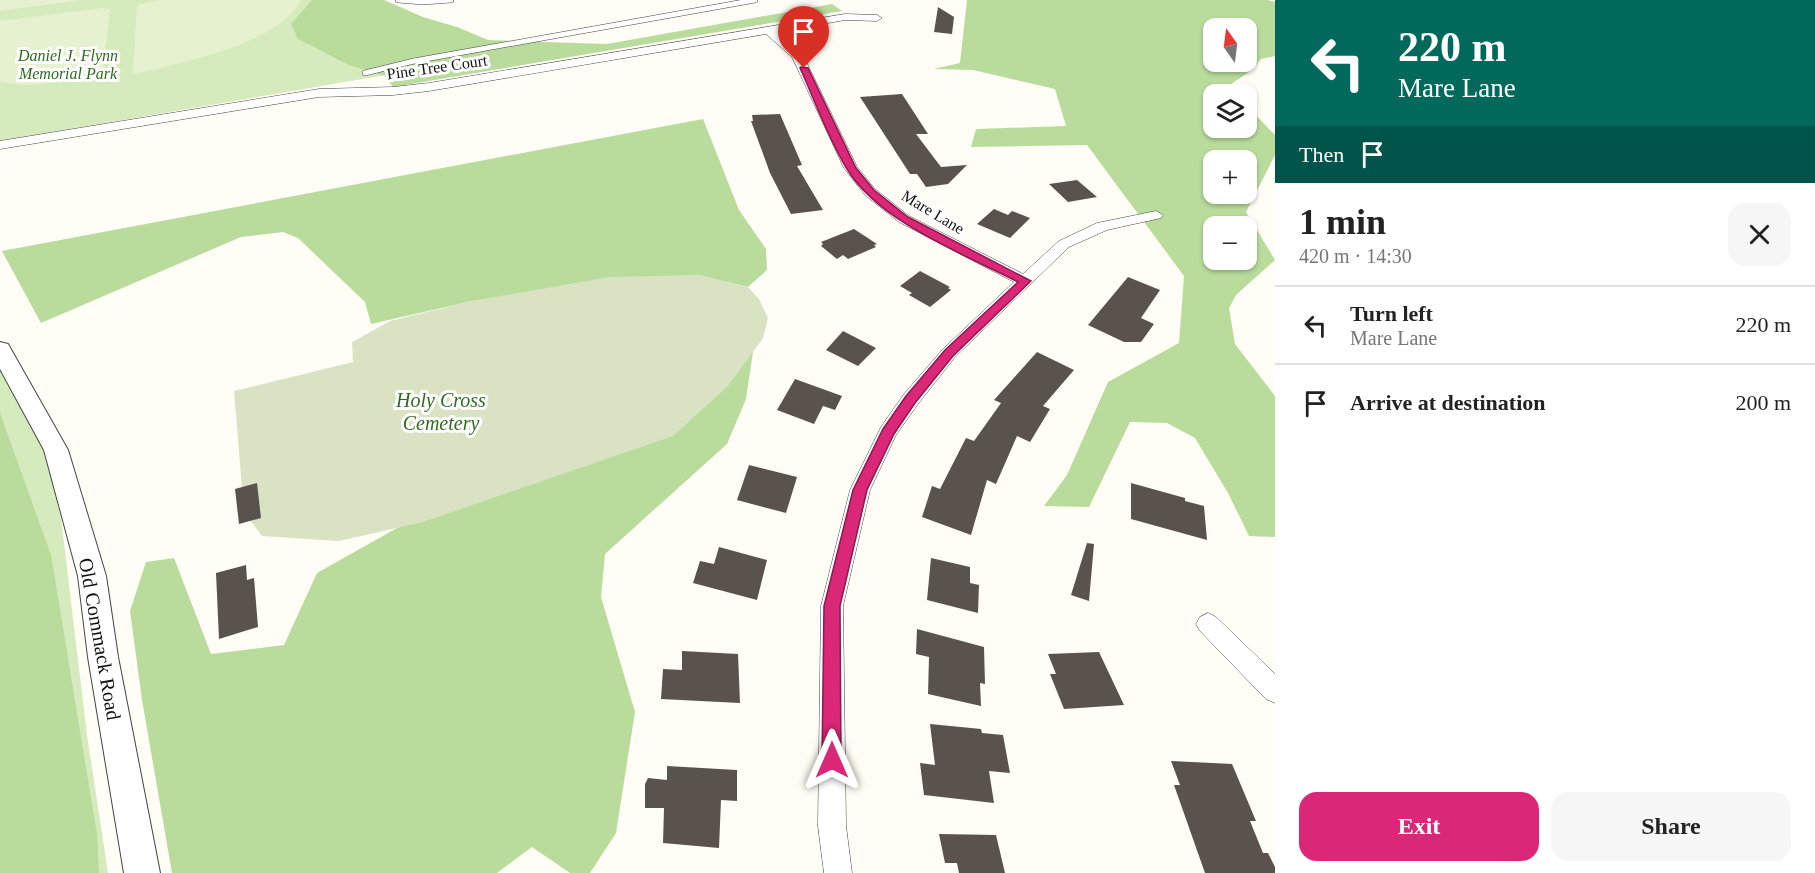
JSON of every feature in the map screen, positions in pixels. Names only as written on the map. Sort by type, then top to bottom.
[{"type":"street","name":"Pine Tree Court","points":[[0,145],[319,93],[393,91],[429,87],[845,17],[877,18]]},
{"type":"street","name":"Mare Lane","points":[[768,30],[797,54],[851,168],[870,192],[904,219],[1025,281]]},
{"type":"street","points":[[838,873],[832,826],[832,606],[860,490],[888,432],[910,399],[949,353],[1064,244],[1102,226],[1156,215]]},
{"type":"street","name":"Old Commack Road","points":[[0,349],[56,450],[92,576],[103,657],[142,873]]},
{"type":"street","points":[[1208,624],[1275,691]]},
{"type":"lane","points":[[398,0],[423,2],[451,0]]},
{"type":"lane","points":[[365,73],[414,61],[755,0]]},
{"type":"green space","name":"Daniel J. Flynn Memorial Park","points":[[0,0],[359,0],[398,73],[0,141]]},
{"type":"green space","points":[[0,0],[80,0],[0,11]]},
{"type":"green space","points":[[160,0],[301,0],[290,15],[250,40],[200,58],[133,74],[137,5]]},
{"type":"green space","points":[[312,0],[384,0],[423,17],[457,27],[488,40],[607,44],[832,4],[842,11],[393,87],[385,76],[349,65],[298,39],[291,24]]},
{"type":"green space","points":[[967,0],[1268,0],[1275,2],[1275,56],[1261,59],[1257,64],[1257,18],[1203,18],[1203,72],[1249,72],[1231,84],[1203,84],[1203,138],[1257,138],[1257,116],[1275,135],[1275,155],[1257,190],[1257,150],[1203,150],[1203,204],[1250,204],[1246,212],[1248,216],[1203,216],[1203,270],[1257,270],[1257,230],[1275,260],[1236,295],[1229,308],[1235,344],[1275,396],[1275,537],[1249,536],[1228,493],[1195,438],[1167,423],[1130,422],[1089,507],[1044,506],[1067,475],[1108,382],[1179,343],[1184,276],[1087,145],[971,147],[976,129],[1066,126],[1055,89],[973,70],[934,69],[960,63]]},
{"type":"green space","points":[[110,9],[102,79],[26,85],[0,82],[0,21]]},
{"type":"green space","points":[[703,119],[739,210],[766,249],[767,270],[748,287],[698,275],[472,301],[371,324],[365,302],[298,238],[283,232],[241,237],[41,323],[2,251]]},
{"type":"green space","name":"Holy Cross Cemetery","points":[[698,275],[748,287],[759,299],[768,318],[763,338],[728,386],[673,436],[423,522],[339,541],[262,536],[244,512],[234,391],[353,362],[352,342],[390,321],[472,301],[610,277]]},
{"type":"green space","points":[[753,352],[746,399],[727,444],[605,554],[601,597],[635,712],[616,833],[590,873],[570,873],[532,847],[497,873],[172,873],[142,700],[130,611],[146,562],[174,558],[211,654],[284,645],[317,573],[397,528]]},
{"type":"green space","points":[[0,359],[43,445],[61,518],[87,735],[108,873],[0,873]]},
{"type":"green space","points":[[0,413],[51,555],[97,834],[99,873],[0,873]]},
{"type":"building","points":[[938,7],[954,17],[952,34],[934,32]]},
{"type":"building","points":[[902,94],[928,134],[916,134],[941,167],[967,165],[948,184],[926,187],[917,174],[910,174],[860,97]]},
{"type":"building","points":[[780,114],[802,165],[797,166],[823,210],[791,214],[770,173],[751,121],[753,121],[752,115]]},
{"type":"building","points":[[1077,180],[1097,197],[1068,202],[1049,184]]},
{"type":"building","points":[[994,209],[1008,215],[1012,211],[1030,218],[1010,238],[977,224]]},
{"type":"building","points":[[854,229],[877,244],[874,245],[876,247],[848,259],[843,255],[837,259],[821,246],[823,244],[821,242]]},
{"type":"building","points":[[920,271],[950,287],[948,288],[951,290],[930,307],[909,295],[912,293],[900,286]]},
{"type":"building","points":[[1128,277],[1160,290],[1141,318],[1154,324],[1141,342],[1124,342],[1088,325]]},
{"type":"building","points":[[843,331],[876,348],[858,366],[826,350]]},
{"type":"building","points":[[1037,352],[1074,370],[1043,406],[1050,409],[1030,442],[1017,436],[996,484],[987,480],[971,535],[922,517],[932,486],[940,489],[966,438],[974,441],[1001,403],[994,400]]},
{"type":"building","points":[[795,379],[842,396],[835,410],[823,406],[814,424],[777,410]]},
{"type":"building","points":[[749,465],[797,477],[786,513],[737,500]]},
{"type":"building","points":[[257,483],[261,518],[239,524],[235,489]]},
{"type":"building","points":[[1131,483],[1185,498],[1185,501],[1204,506],[1207,540],[1131,519]]},
{"type":"building","points":[[1087,543],[1094,544],[1089,601],[1071,595]]},
{"type":"building","points":[[719,547],[767,560],[757,600],[693,583],[700,561],[714,564]]},
{"type":"building","points":[[931,558],[970,567],[970,583],[979,585],[978,613],[927,600]]},
{"type":"building","points":[[246,565],[247,580],[254,578],[258,627],[219,639],[216,573]]},
{"type":"building","points":[[917,629],[984,647],[985,684],[980,683],[981,706],[928,694],[929,657],[916,654]]},
{"type":"building","points":[[682,651],[738,654],[740,703],[661,699],[663,669],[682,670]]},
{"type":"building","points":[[1099,652],[1124,705],[1064,709],[1050,674],[1056,674],[1048,654]]},
{"type":"building","points":[[930,724],[981,729],[982,733],[1003,735],[1010,773],[989,771],[994,803],[924,795],[920,763],[935,765]]},
{"type":"building","points":[[1171,761],[1232,764],[1256,821],[1250,821],[1263,853],[1268,853],[1275,867],[1275,873],[1205,873],[1174,785],[1180,785]]},
{"type":"building","points":[[667,766],[737,770],[737,801],[721,800],[719,848],[663,843],[664,808],[645,808],[645,784],[648,778],[667,780]]},
{"type":"building","points":[[939,834],[996,835],[1005,873],[959,873],[957,863],[945,863]]},
{"type":"route","points":[[804,68],[851,168],[870,192],[904,219],[1025,281],[949,353],[910,399],[888,432],[860,490],[832,606],[832,760]]}]
